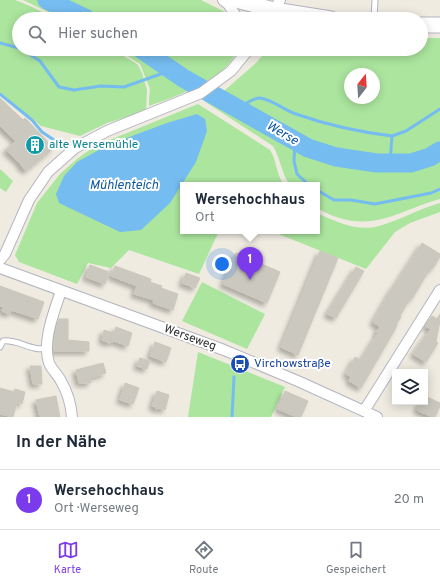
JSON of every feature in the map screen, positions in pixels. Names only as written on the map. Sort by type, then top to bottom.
[{"type":"main road","points":[[236,0],[284,12]]},
{"type":"main road","points":[[428,25],[440,26]]},
{"type":"street","points":[[223,0],[233,12]]},
{"type":"street","points":[[0,260],[5,254],[29,200],[48,172],[75,148],[108,131],[205,91],[231,71],[242,56]]},
{"type":"street","name":"Werseweg","points":[[0,268],[224,350],[377,417]]},
{"type":"street","points":[[364,411],[440,290]]},
{"type":"street","points":[[61,291],[50,328],[47,348],[50,364],[61,381],[69,399],[72,417]]},
{"type":"lane","points":[[374,12],[375,0]]},
{"type":"lane","points":[[0,347],[3,341],[9,340],[40,350],[47,348]]},
{"type":"green space","points":[[0,0],[15,0],[42,12],[12,12],[12,56],[123,56],[138,65],[142,73],[147,90],[146,111],[107,123],[80,136],[41,126],[0,92]]},
{"type":"green space","points":[[23,0],[201,0],[224,12],[48,12]]},
{"type":"green space","points":[[428,38],[440,38],[440,199],[390,217],[365,222],[351,221],[334,216],[320,209],[320,182],[288,182],[273,146],[204,101],[224,91],[262,56],[428,56]]},
{"type":"green space","points":[[128,56],[234,56],[223,70],[212,78],[186,92],[149,106],[150,89],[140,64]]},
{"type":"green space","points":[[198,104],[270,150],[282,182],[180,182],[180,234],[218,234],[199,274],[129,250],[111,268],[88,263],[77,284],[19,262],[15,255],[37,203],[60,174],[95,146]]},
{"type":"green space","points":[[0,169],[13,181],[6,192],[0,188]]},
{"type":"green space","points":[[440,203],[440,212],[410,223],[395,232],[366,269],[278,234],[320,234],[320,214],[347,225],[371,228],[387,224]]},
{"type":"green space","points":[[202,282],[265,314],[247,349],[182,321]]},
{"type":"green space","points":[[198,352],[285,387],[271,417],[188,417]]},
{"type":"water","name":"Mühlenteich","points":[[197,114],[205,119],[207,131],[196,162],[183,182],[180,182],[180,187],[170,203],[141,230],[120,232],[59,203],[56,194],[64,176],[77,162],[108,145],[167,123]]},
{"type":"building","points":[[0,98],[23,120],[25,118],[54,148],[26,171],[20,165],[21,164],[6,150],[16,141],[0,126]]},
{"type":"building","points":[[422,243],[440,254],[440,257],[433,268],[428,272],[412,299],[411,298],[405,307],[396,325],[397,326],[361,388],[349,381],[351,377],[346,374],[355,357],[361,360],[378,333],[376,332],[380,327],[373,322],[393,287]]},
{"type":"building","points":[[320,251],[338,258],[298,355],[281,347]]},
{"type":"building","points":[[236,253],[280,272],[267,303],[223,284]]},
{"type":"building","points":[[90,265],[109,272],[105,284],[86,277]]},
{"type":"building","points":[[115,266],[151,279],[150,282],[178,294],[173,310],[153,303],[154,300],[134,294],[137,286],[111,276]]},
{"type":"building","points":[[356,267],[364,271],[336,318],[327,314]]},
{"type":"building","points":[[186,273],[200,278],[195,288],[182,283]]},
{"type":"building","points":[[0,286],[44,302],[38,319],[11,310],[10,314],[2,311],[3,307],[0,306]]},
{"type":"building","points":[[440,314],[436,341],[438,343],[426,362],[413,354],[431,329],[425,326],[432,316],[437,319]]},
{"type":"building","points":[[59,319],[68,319],[68,340],[89,342],[89,351],[54,351],[54,339]]},
{"type":"building","points":[[116,327],[132,333],[128,346],[114,341],[109,343],[102,340],[104,330],[114,333]]},
{"type":"building","points":[[155,342],[171,348],[166,362],[150,356]]},
{"type":"building","points":[[140,358],[150,361],[147,369],[137,366]]},
{"type":"building","points":[[103,363],[106,373],[90,378],[91,383],[79,383],[76,370]]},
{"type":"building","points":[[30,366],[41,366],[42,384],[33,384]]},
{"type":"building","points":[[125,383],[139,388],[133,404],[120,400]]},
{"type":"building","points":[[0,388],[14,392],[15,389],[25,392],[22,404],[17,402],[13,417],[0,414]]},
{"type":"building","points":[[157,391],[169,395],[165,410],[159,408],[157,410],[152,406]]},
{"type":"building","points":[[285,391],[308,401],[301,417],[296,417],[278,409]]},
{"type":"building","points":[[56,396],[60,417],[40,417],[36,400]]},
{"type":"building","points":[[428,397],[440,403],[435,417],[417,410],[419,405],[428,405]]},
{"type":"waterway","name":"Werse","points":[[47,0],[72,12]]},
{"type":"waterway","points":[[0,43],[12,46]]},
{"type":"waterway","points":[[32,56],[40,61],[59,87],[74,90],[101,86],[124,87],[172,70]]},
{"type":"waterway","name":"Werse","points":[[151,56],[183,78],[308,148],[336,157],[377,163],[411,163],[430,157],[440,151]]},
{"type":"waterway","points":[[0,94],[32,120],[42,132],[57,142]]},
{"type":"waterway","points":[[238,109],[251,100],[260,98],[320,122],[392,136]]},
{"type":"waterway","points":[[390,163],[392,136],[406,131],[440,109]]},
{"type":"waterway","points":[[295,141],[294,161],[297,174],[306,182]]},
{"type":"waterway","points":[[320,192],[334,200],[351,200],[375,204],[431,193],[440,189]]},
{"type":"waterway","points":[[232,417],[234,377]]},
{"type":"place","name":"alte Wersemühle","points":[[35,145]]},
{"type":"place","name":"Wersehochhaus","points":[[250,280]]},
{"type":"place","name":"Virchowstraße","points":[[240,364]]}]
